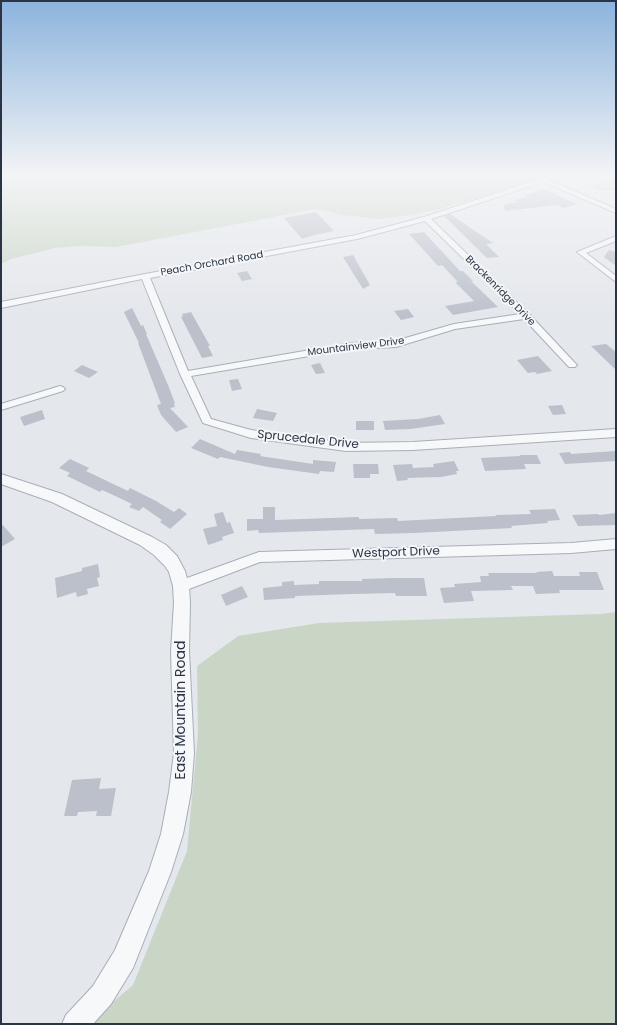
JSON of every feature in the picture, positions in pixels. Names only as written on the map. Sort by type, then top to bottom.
[{"type":"street","name":"Peach Orchard Road","points":[[1,306],[145,276],[357,237],[408,223]]},
{"type":"street","name":"Brackenridge Drive","points":[[431,223],[526,316],[572,365]]},
{"type":"street","points":[[616,238],[581,252],[616,280]]},
{"type":"street","name":"Sprucedale Drive","points":[[145,276],[185,374],[207,421],[251,434],[346,447],[413,446],[616,433]]},
{"type":"street","name":"Mountainview Drive","points":[[185,374],[351,346],[396,344],[454,327],[526,316]]},
{"type":"street","points":[[1,407],[60,389]]},
{"type":"street","name":"East Mountain Road","points":[[1,479],[57,498],[146,541],[160,550],[171,561],[177,571],[181,586],[182,604],[180,651],[184,752],[183,775],[175,820],[160,872],[124,959],[102,995],[75,1024]]},
{"type":"street","name":"Westport Drive","points":[[181,586],[259,557],[563,548],[616,544]]},
{"type":"green space","points":[[1,223],[243,223],[116,247],[79,246],[55,248],[11,259],[1,264]]},
{"type":"green space","points":[[616,612],[616,1024],[87,1024],[133,985],[187,851],[198,734],[197,666],[238,636],[319,623],[600,614]]},
{"type":"building","points":[[288,223],[326,223],[334,231],[314,235],[302,239]]},
{"type":"building","points":[[451,223],[463,223],[493,243],[486,244],[499,257],[487,258]]},
{"type":"building","points":[[424,232],[460,271],[463,271],[473,281],[471,281],[498,307],[453,315],[445,306],[474,301],[455,282],[458,282],[442,265],[438,266],[409,234]]},
{"type":"building","points":[[609,250],[616,252],[616,266],[604,257]]},
{"type":"building","points":[[353,255],[370,285],[363,289],[343,257]]},
{"type":"building","points":[[247,271],[252,279],[242,281],[237,273]]},
{"type":"building","points":[[132,308],[141,326],[143,325],[175,403],[175,407],[170,408],[188,427],[176,432],[161,415],[157,405],[161,404],[139,343],[124,312]]},
{"type":"building","points":[[408,309],[414,317],[401,320],[394,311]]},
{"type":"building","points":[[191,312],[210,346],[208,346],[213,356],[202,358],[181,317],[183,316],[182,314]]},
{"type":"building","points":[[606,344],[616,352],[616,370],[591,346]]},
{"type":"building","points":[[538,356],[552,371],[537,374],[535,372],[528,373],[517,360]]},
{"type":"building","points":[[320,363],[325,373],[316,374],[311,365]]},
{"type":"building","points":[[82,365],[98,372],[89,378],[74,371]]},
{"type":"building","points":[[238,379],[242,389],[232,391],[229,380]]},
{"type":"building","points":[[562,405],[566,414],[553,415],[548,406]]},
{"type":"building","points":[[257,409],[277,413],[273,421],[253,418]]},
{"type":"building","points":[[42,410],[45,419],[24,426],[20,417]]},
{"type":"building","points":[[440,415],[445,424],[411,429],[385,430],[383,421],[418,419]]},
{"type":"building","points":[[356,421],[374,421],[374,430],[356,430]]},
{"type":"building","points":[[200,439],[235,454],[237,450],[261,454],[260,456],[313,464],[313,460],[336,462],[334,472],[320,471],[319,474],[268,467],[220,457],[218,459],[191,448]]},
{"type":"building","points":[[616,451],[616,461],[565,464],[559,453],[570,452],[571,454]]},
{"type":"building","points":[[520,455],[537,455],[541,464],[524,464],[526,469],[485,471],[481,458],[520,456],[521,458]]},
{"type":"building","points":[[70,459],[89,468],[86,471],[128,491],[130,488],[174,512],[179,508],[187,514],[170,529],[160,522],[162,520],[143,507],[139,511],[129,507],[132,504],[102,490],[100,492],[67,476],[70,473],[59,468]]},
{"type":"building","points":[[454,461],[459,471],[456,471],[457,474],[441,477],[407,478],[408,480],[397,481],[393,465],[412,464],[413,468],[434,467],[433,464]]},
{"type":"building","points":[[353,464],[378,464],[379,474],[370,474],[370,478],[354,478]]},
{"type":"building","points":[[263,507],[275,507],[275,520],[359,517],[359,519],[397,518],[398,521],[531,514],[529,510],[555,509],[560,520],[547,521],[548,523],[511,526],[512,528],[414,533],[375,534],[374,529],[259,533],[258,530],[247,531],[247,519],[263,519]]},
{"type":"building","points":[[223,512],[227,523],[230,522],[234,533],[222,537],[223,540],[208,545],[203,529],[217,526],[214,514]]},
{"type":"building","points":[[616,513],[616,525],[578,526],[572,515],[599,515]]},
{"type":"building","points":[[1,523],[15,539],[1,547]]},
{"type":"building","points":[[98,564],[100,577],[97,578],[99,586],[87,589],[88,594],[77,597],[76,592],[57,598],[55,578],[82,571],[82,568]]},
{"type":"building","points":[[552,571],[554,576],[580,576],[579,572],[597,572],[604,590],[559,590],[560,593],[536,594],[533,586],[511,586],[513,590],[471,591],[474,601],[444,603],[440,588],[455,587],[454,584],[481,582],[480,576],[489,576],[488,573],[537,573],[536,572]]},
{"type":"building","points":[[424,578],[427,596],[396,596],[395,593],[352,594],[295,596],[295,598],[264,600],[263,588],[282,586],[282,582],[294,581],[294,585],[319,584],[319,581],[362,581],[362,579]]},
{"type":"building","points":[[242,586],[248,597],[226,606],[221,595]]},
{"type":"building","points":[[101,778],[99,789],[116,788],[111,816],[96,816],[97,811],[78,812],[77,816],[64,816],[72,780]]}]
